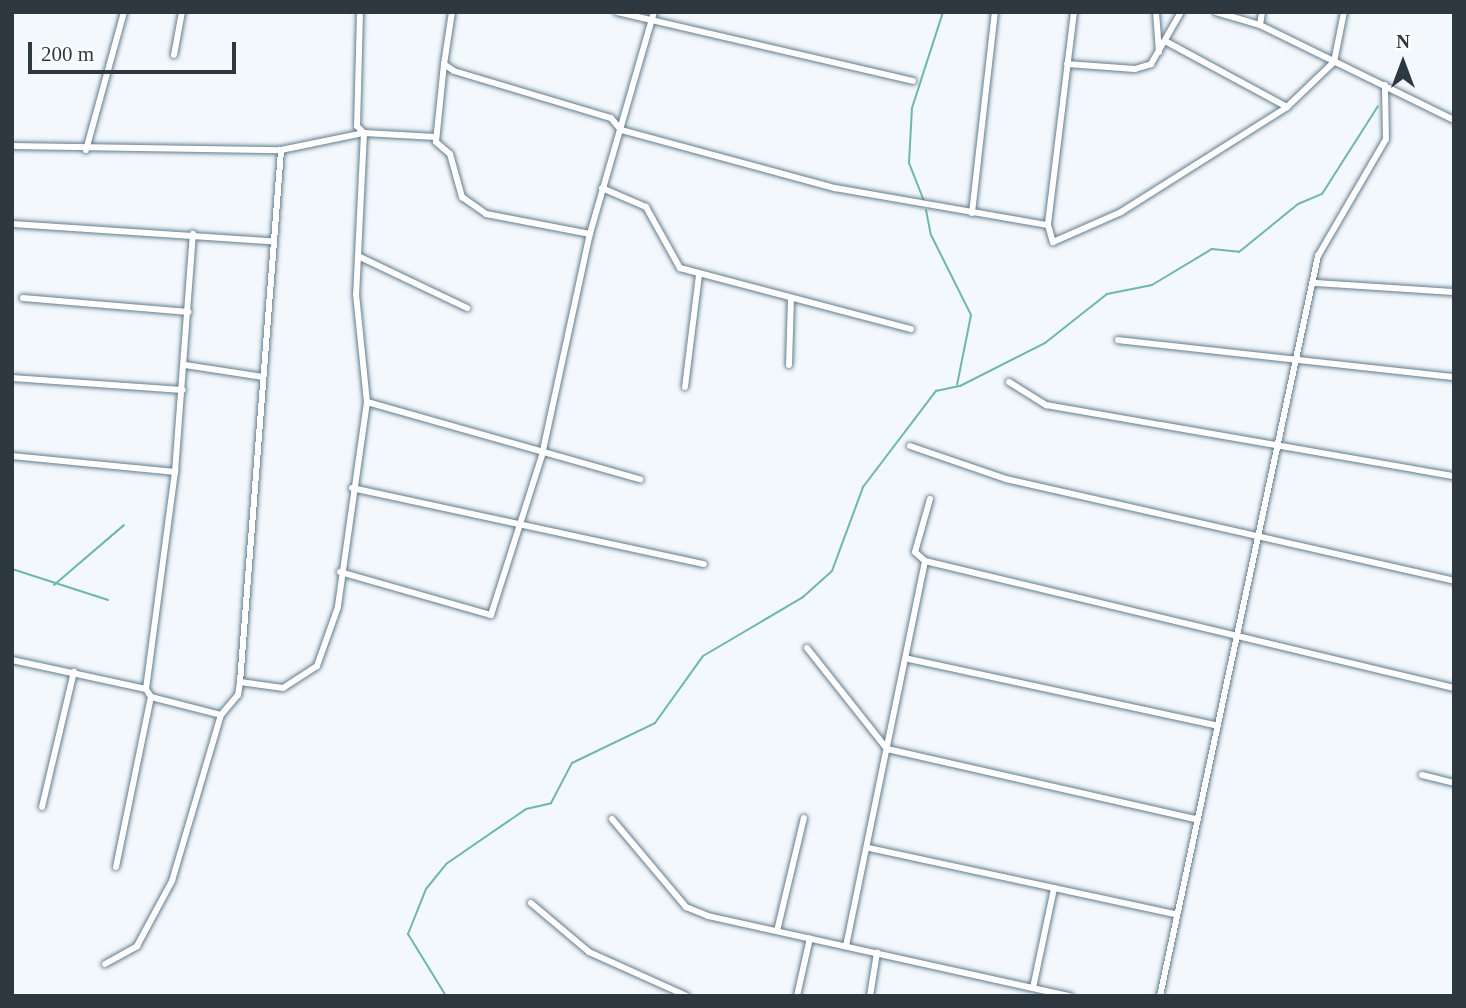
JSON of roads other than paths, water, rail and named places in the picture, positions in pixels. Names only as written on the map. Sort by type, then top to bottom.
[{"type":"street","points":[[86,150],[124,12]]},
{"type":"street","points":[[174,55],[182,12]]},
{"type":"street","points":[[240,681],[283,688],[317,666],[338,607],[340,572],[367,402],[358,256],[364,134],[357,126],[360,12]]},
{"type":"street","points":[[452,12],[436,137],[450,154],[462,197],[486,214],[590,234]]},
{"type":"street","points":[[617,12],[913,81]]},
{"type":"street","points":[[340,572],[491,615],[542,455],[590,234],[654,12]]},
{"type":"street","points":[[972,213],[995,12]]},
{"type":"street","points":[[1074,12],[1048,225],[1053,242],[1068,239],[1287,107],[1334,62],[1344,12]]},
{"type":"street","points":[[1156,12],[1159,53]]},
{"type":"street","points":[[1068,64],[1135,69],[1159,53],[1181,12]]},
{"type":"street","points":[[1216,12],[1260,25],[1454,120]]},
{"type":"street","points":[[1260,25],[1262,12]]},
{"type":"street","points":[[1165,41],[1287,107]]},
{"type":"street","points":[[444,64],[611,118],[621,130],[835,188],[1048,225]]},
{"type":"street","points":[[1160,996],[1175,914],[1218,726],[1234,634],[1325,241],[1357,196],[1386,139],[1385,85]]},
{"type":"street","points":[[12,146],[86,150],[281,150],[364,134],[436,137]]},
{"type":"street","points":[[104,964],[137,946],[172,881],[221,715],[238,695],[271,241],[281,150]]},
{"type":"street","points":[[602,188],[646,207],[680,268],[911,329]]},
{"type":"street","points":[[12,223],[271,241]]},
{"type":"street","points":[[193,234],[175,472],[146,689],[151,697],[221,715]]},
{"type":"street","points":[[358,256],[467,307]]},
{"type":"street","points":[[685,387],[699,274]]},
{"type":"street","points":[[1315,283],[1454,292]]},
{"type":"street","points":[[23,298],[188,313]]},
{"type":"street","points":[[789,365],[791,299]]},
{"type":"street","points":[[1118,340],[1298,365],[1454,377]]},
{"type":"street","points":[[185,365],[263,377]]},
{"type":"street","points":[[12,378],[183,390]]},
{"type":"street","points":[[1009,382],[1046,405],[1454,476]]},
{"type":"street","points":[[367,402],[542,455],[640,479]]},
{"type":"street","points":[[910,446],[1006,479],[1454,581]]},
{"type":"street","points":[[12,456],[175,472]]},
{"type":"street","points":[[352,488],[704,564]]},
{"type":"street","points":[[930,499],[915,552],[925,561],[1454,688]]},
{"type":"street","points":[[846,946],[869,848],[887,749],[909,659],[925,561]]},
{"type":"street","points":[[807,648],[887,749],[1196,819]]},
{"type":"street","points":[[909,659],[1218,726]]},
{"type":"street","points":[[12,660],[146,689]]},
{"type":"street","points":[[42,807],[74,672]]},
{"type":"street","points":[[116,867],[151,697]]},
{"type":"street","points":[[1422,775],[1454,783]]},
{"type":"street","points":[[777,931],[804,818]]},
{"type":"street","points":[[612,819],[686,907],[777,931],[1070,996]]},
{"type":"street","points":[[869,848],[1175,914]]},
{"type":"street","points":[[1033,988],[1054,888]]},
{"type":"street","points":[[531,903],[589,952],[687,996]]},
{"type":"street","points":[[797,996],[810,938]]},
{"type":"street","points":[[870,996],[877,953]]},
{"type":"waterway","points":[[924,201],[909,163],[912,108],[943,12]]},
{"type":"waterway","points":[[446,996],[408,934],[426,889],[446,864],[526,809],[551,803],[572,763],[655,723],[703,656],[803,597],[832,571],[863,487],[936,391],[960,386],[1045,343],[1107,294],[1152,285],[1212,249],[1239,252],[1298,204],[1322,194],[1378,106]]},
{"type":"waterway","points":[[926,210],[931,235],[971,315],[957,385]]},
{"type":"waterway","points":[[54,585],[124,525]]},
{"type":"waterway","points":[[12,569],[108,600]]}]
